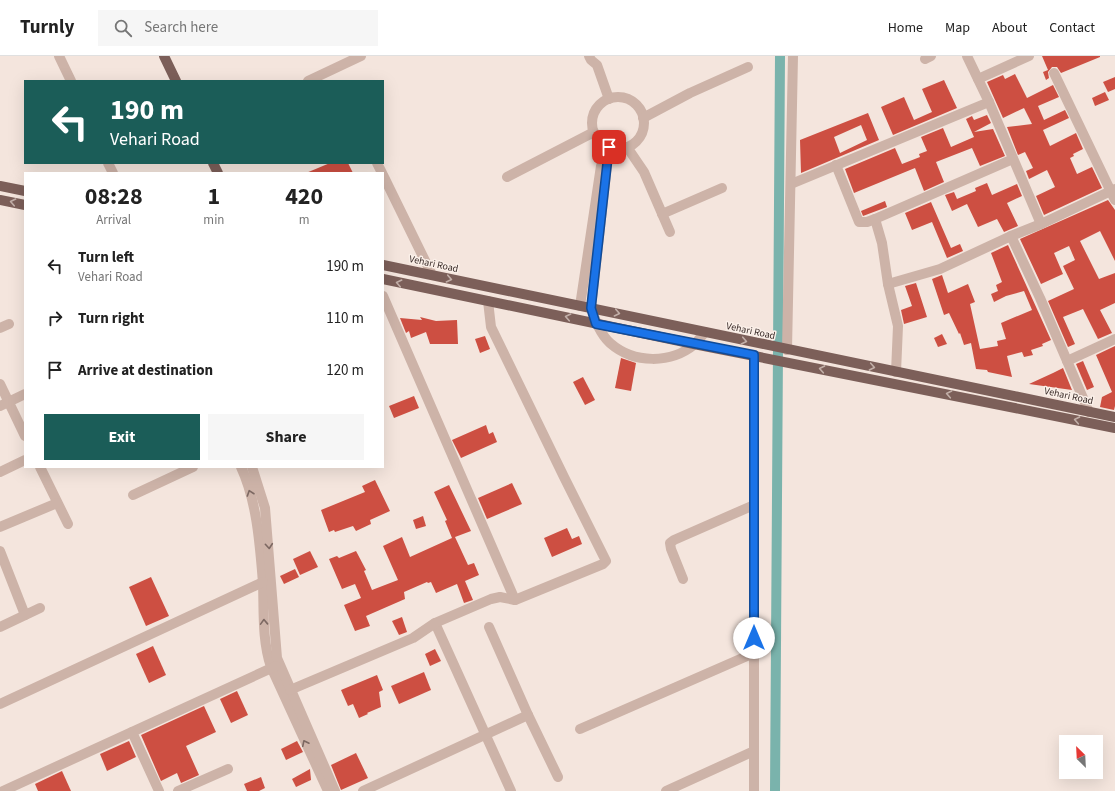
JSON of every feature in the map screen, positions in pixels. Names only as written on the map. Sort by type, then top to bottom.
[{"type":"main road","points":[[164,56],[176,80]]},
{"type":"main road","points":[[0,186],[24,191]]},
{"type":"main road","points":[[0,200],[24,205]]},
{"type":"main road","name":"Vehari Road","points":[[384,265],[1115,417]]},
{"type":"main road","points":[[384,279],[694,344],[756,355],[1115,428]]},
{"type":"street","points":[[60,56],[71,80]]},
{"type":"street","points":[[308,80],[361,56]]},
{"type":"street","points":[[589,56],[591,60],[597,61],[609,99]]},
{"type":"street","points":[[787,350],[793,56]]},
{"type":"street","points":[[967,56],[989,102],[1041,224]]},
{"type":"street","points":[[978,79],[1029,56]]},
{"type":"street","points":[[644,118],[690,93],[748,67]]},
{"type":"street","points":[[1054,74],[1113,190],[1115,200]]},
{"type":"street","points":[[618,97],[631,101],[640,110],[644,118],[644,127],[641,135],[635,142],[627,147],[619,149],[606,146],[598,139],[594,132],[592,120],[596,109],[602,102],[609,99],[618,97]]},
{"type":"street","points":[[791,184],[989,102]]},
{"type":"street","points":[[507,177],[594,132]]},
{"type":"street","points":[[580,306],[606,146]]},
{"type":"street","points":[[606,146],[591,308],[596,324],[610,342],[629,355],[652,360],[674,356],[694,344],[705,332]]},
{"type":"street","points":[[627,147],[644,172],[670,232]]},
{"type":"street","points":[[836,165],[859,222],[867,222],[1013,159]]},
{"type":"street","points":[[384,178],[432,275]]},
{"type":"street","points":[[662,214],[722,188]]},
{"type":"street","points":[[888,284],[940,269],[1113,190]]},
{"type":"street","points":[[875,219],[882,243],[888,284],[898,326],[896,372]]},
{"type":"street","points":[[1011,236],[1040,298],[1089,412]]},
{"type":"street","points":[[384,298],[515,600]]},
{"type":"street","points":[[290,690],[413,638],[435,623],[491,600],[500,598],[515,600],[603,564],[606,561],[491,328],[488,301]]},
{"type":"street","points":[[1067,361],[1115,339]]},
{"type":"street","points":[[754,791],[754,505],[756,355]]},
{"type":"street","points":[[0,384],[4,404],[24,434]]},
{"type":"street","points":[[4,404],[24,394]]},
{"type":"street","points":[[0,472],[24,460]]},
{"type":"street","points":[[40,468],[68,524]]},
{"type":"street","points":[[133,495],[191,468]]},
{"type":"street","points":[[241,468],[254,505],[263,582],[265,646],[275,666],[328,791]]},
{"type":"street","points":[[252,468],[265,508],[275,666],[290,690],[335,791]]},
{"type":"street","points":[[0,527],[57,503]]},
{"type":"street","points":[[683,579],[670,543],[754,505]]},
{"type":"street","points":[[0,551],[25,615]]},
{"type":"street","points":[[0,704],[263,582]]},
{"type":"street","points":[[0,627],[40,608]]},
{"type":"street","points":[[435,623],[511,791]]},
{"type":"street","points":[[489,627],[528,715],[558,777]]},
{"type":"street","points":[[580,729],[754,653]]},
{"type":"street","points":[[3,791],[275,666]]},
{"type":"street","points":[[363,791],[528,715]]},
{"type":"street","points":[[132,732],[160,791]]},
{"type":"street","points":[[666,791],[754,751]]},
{"type":"street","points":[[178,791],[228,769]]},
{"type":"building","points":[[1042,56],[1100,57],[1061,73],[1057,67],[1052,67],[1048,72],[1049,78],[1046,80],[1043,72],[1048,70]]},
{"type":"building","points":[[1015,74],[1027,98],[1053,85],[1059,97],[1038,106],[1044,120],[1065,110],[1069,118],[1043,130],[1050,146],[1076,133],[1083,149],[1073,154],[1074,156],[1070,158],[1077,174],[1092,167],[1102,188],[1044,215],[1036,196],[1055,187],[1047,170],[1029,179],[1026,171],[1033,168],[1025,152],[1018,155],[1007,127],[1032,124],[1024,108],[1003,118],[987,82],[1003,75],[1005,79]]},
{"type":"building","points":[[1115,77],[1115,89],[1108,92],[1103,82]]},
{"type":"building","points":[[944,80],[957,108],[893,135],[881,107],[904,97],[914,120],[932,112],[922,89]]},
{"type":"building","points":[[1105,92],[1109,100],[1095,106],[1092,98]]},
{"type":"building","points":[[868,113],[879,140],[801,173],[800,140]],"holes":[[[861,125],[867,140],[840,153],[834,137]]]},
{"type":"building","points":[[987,115],[991,123],[974,132],[993,129],[1005,156],[980,166],[972,148],[936,162],[944,182],[924,191],[915,168],[854,193],[845,169],[895,148],[902,164],[920,157],[919,154],[927,151],[921,137],[943,128],[951,147],[974,137],[966,119],[972,116],[974,120]]},
{"type":"building","points":[[328,164],[348,164],[352,172],[308,172]]},
{"type":"building","points":[[987,183],[992,195],[1017,184],[1022,196],[1007,203],[1018,226],[1004,232],[997,219],[978,227],[967,204],[952,211],[945,195],[954,192],[957,199],[976,191],[975,188]]},
{"type":"building","points":[[1108,200],[1115,210],[1115,261],[1100,231],[1080,241],[1099,279],[1115,273],[1115,303],[1100,310],[1112,333],[1098,339],[1083,309],[1063,317],[1075,344],[1068,347],[1048,301],[1074,289],[1063,266],[1075,260],[1069,246],[1054,253],[1063,274],[1041,284],[1020,239]]},
{"type":"building","points":[[885,201],[887,207],[863,216],[861,211]]},
{"type":"building","points":[[931,202],[951,248],[960,244],[963,251],[947,258],[932,222],[912,230],[905,213]]},
{"type":"building","points":[[1008,245],[1051,340],[1042,344],[1043,346],[1031,350],[1033,355],[1024,357],[1022,352],[1007,356],[1012,377],[988,372],[987,370],[976,369],[971,343],[964,345],[960,333],[959,334],[949,313],[944,315],[932,279],[942,275],[948,293],[968,284],[975,302],[970,304],[980,349],[998,346],[997,341],[1006,339],[1001,323],[1032,310],[1024,291],[1006,296],[994,302],[991,294],[998,291],[996,285],[1002,282],[991,253]]},
{"type":"building","points":[[916,283],[927,317],[904,324],[901,310],[912,306],[905,286]]},
{"type":"building","points":[[420,317],[436,321],[457,320],[458,344],[430,344],[426,332],[411,338],[409,331],[406,333],[400,318],[422,320]]},
{"type":"building","points":[[942,334],[947,344],[938,347],[934,338]]},
{"type":"building","points":[[485,336],[490,349],[480,353],[475,339]]},
{"type":"building","points":[[1115,346],[1114,410],[1100,407],[1102,397],[1112,392],[1096,355]]},
{"type":"building","points":[[621,358],[636,363],[631,391],[615,388]]},
{"type":"building","points":[[1083,361],[1094,387],[1087,390],[1076,364]]},
{"type":"building","points":[[1063,368],[1072,390],[1029,384],[1053,373]]},
{"type":"building","points":[[583,377],[595,400],[585,405],[573,382]]},
{"type":"building","points":[[414,396],[419,408],[394,418],[389,406]]},
{"type":"building","points":[[486,425],[489,434],[493,432],[497,442],[461,458],[452,440]]},
{"type":"building","points":[[375,480],[390,511],[370,520],[371,524],[356,531],[353,526],[335,532],[334,530],[329,532],[321,510],[365,492],[362,486]]},
{"type":"building","points":[[512,483],[522,504],[487,519],[478,498]]},
{"type":"building","points":[[449,485],[471,531],[455,537],[468,565],[474,563],[479,575],[465,581],[473,600],[464,603],[457,584],[436,593],[431,582],[427,582],[404,592],[405,599],[366,616],[370,626],[355,631],[344,605],[361,598],[355,584],[342,589],[329,559],[337,556],[339,558],[356,551],[366,570],[364,571],[372,590],[398,580],[383,546],[402,537],[410,557],[452,538],[445,521],[447,520],[434,492]]},
{"type":"building","points":[[423,516],[426,526],[416,529],[413,520]]},
{"type":"building","points":[[567,528],[572,539],[579,536],[582,544],[552,557],[544,538]]},
{"type":"building","points":[[310,551],[318,567],[300,575],[293,559]]},
{"type":"building","points":[[295,569],[299,577],[284,584],[280,576]]},
{"type":"building","points":[[151,577],[169,616],[146,626],[129,587]]},
{"type":"building","points":[[402,617],[407,632],[399,635],[392,621]]},
{"type":"building","points":[[153,646],[166,675],[149,683],[136,654]]},
{"type":"building","points":[[435,649],[441,661],[430,666],[425,654]]},
{"type":"building","points":[[424,672],[431,690],[399,704],[391,686]]},
{"type":"building","points":[[377,675],[383,690],[379,692],[381,707],[359,718],[353,704],[348,706],[341,690]]},
{"type":"building","points":[[237,691],[248,715],[231,723],[220,699]]},
{"type":"building","points":[[204,706],[216,732],[186,746],[199,775],[181,783],[177,773],[161,781],[141,735]]},
{"type":"building","points":[[129,741],[136,757],[107,771],[100,754]]},
{"type":"building","points":[[297,741],[303,752],[286,760],[281,749]]},
{"type":"building","points":[[356,753],[368,778],[341,790],[331,765]]},
{"type":"building","points":[[310,769],[311,780],[296,787],[292,779]]},
{"type":"building","points":[[62,771],[71,791],[38,791],[35,784]]},
{"type":"building","points":[[261,777],[265,788],[259,791],[247,791],[244,784]]},
{"type":"waterway","points":[[775,791],[780,56]]},
{"type":"route","points":[[609,147],[591,308],[596,324],[754,355],[754,638]]}]
